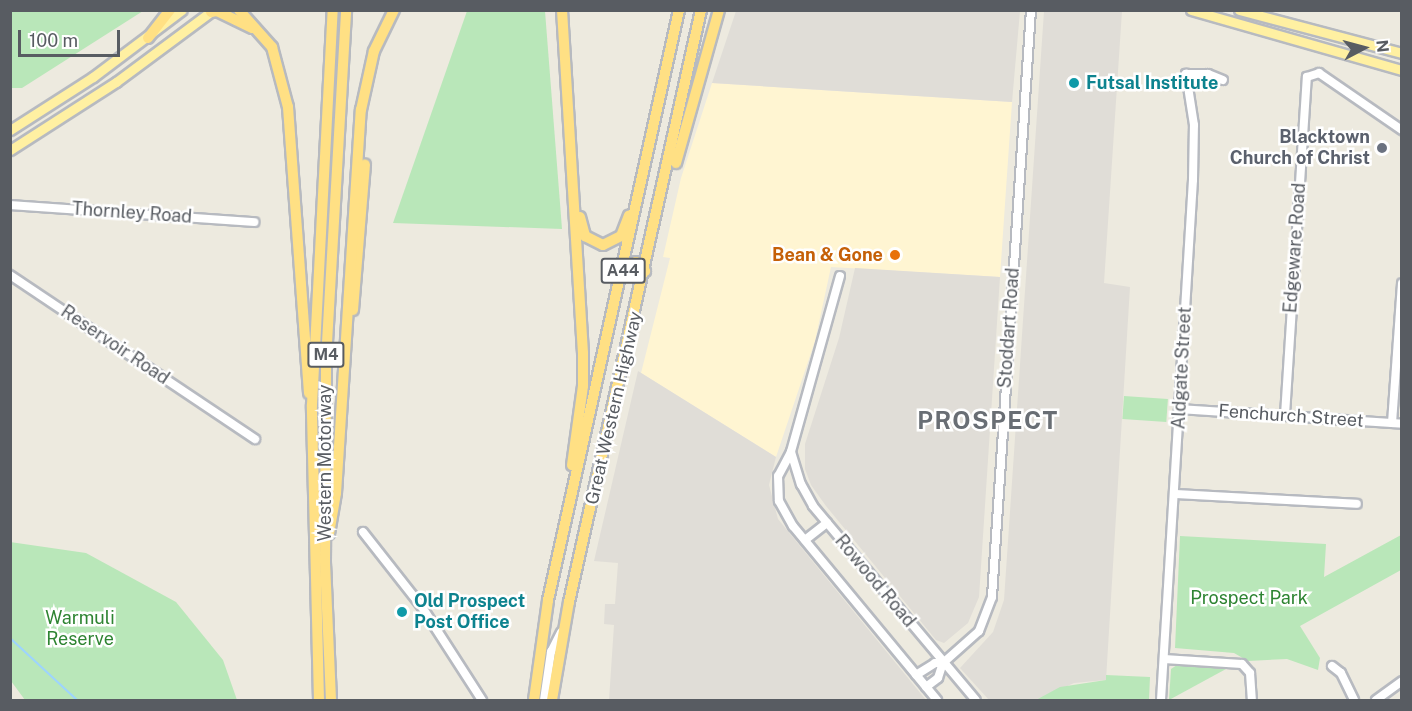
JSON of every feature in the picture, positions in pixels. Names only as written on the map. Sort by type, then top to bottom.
[{"type":"highway","points":[[148,38],[170,10]]},
{"type":"highway","points":[[239,10],[257,30],[277,59],[289,118],[305,380],[312,405]]},
{"type":"highway","name":"Western Motorway","points":[[319,700],[312,405],[333,10]]},
{"type":"highway","name":"Western Motorway","points":[[331,700],[325,561],[326,360],[346,10]]},
{"type":"highway","points":[[325,561],[336,493],[361,110],[371,60],[394,10]]},
{"type":"highway","points":[[564,10],[580,220],[590,241],[603,245],[621,236],[650,148]]},
{"type":"highway","points":[[564,10],[584,386],[564,532]]},
{"type":"highway","name":"Great Western Highway","points":[[534,700],[548,600],[679,10]]},
{"type":"highway","name":"Great Western Highway","points":[[552,700],[564,625],[656,225],[701,10]]},
{"type":"highway","points":[[656,225],[719,10]]},
{"type":"highway","points":[[212,11],[217,11],[257,30]]},
{"type":"highway","points":[[622,273],[636,262],[645,271]]},
{"type":"main road","points":[[10,130],[148,38],[182,10]]},
{"type":"main road","points":[[1191,10],[1401,70]]},
{"type":"main road","points":[[1239,10],[1401,53]]},
{"type":"main road","points":[[10,150],[116,82],[212,11]]},
{"type":"street","name":"Stoddart Road","points":[[926,687],[938,678],[943,663],[979,631],[992,597],[1031,10]]},
{"type":"street","name":"Edgeware Road","points":[[1285,415],[1306,80],[1310,73],[1318,73],[1401,130]]},
{"type":"street","name":"Aldgate Street","points":[[1161,700],[1193,169],[1194,125],[1186,74],[1208,74],[1223,80]]},
{"type":"street","name":"Thornley Road","points":[[10,205],[254,222]]},
{"type":"street","name":"Reservoir Road","points":[[10,275],[255,439]]},
{"type":"street","name":"Rowood Road","points":[[840,276],[791,452],[778,476],[777,493],[786,517],[937,700]]},
{"type":"street","points":[[1392,423],[1401,283]]},
{"type":"street","name":"Fenchurch Street","points":[[1179,410],[1401,424]]},
{"type":"street","name":"Rowood Road","points":[[791,452],[806,495],[976,700]]},
{"type":"street","points":[[1175,494],[1357,504]]},
{"type":"street","points":[[805,540],[827,523]]},
{"type":"street","points":[[363,532],[422,607],[482,700]]},
{"type":"street","points":[[544,700],[551,652],[564,625]]},
{"type":"street","points":[[1164,659],[1242,664],[1250,673],[1252,700]]},
{"type":"street","name":"Stoddart Road","points":[[916,675],[935,663],[943,663]]},
{"type":"street","points":[[1332,666],[1341,673],[1354,700]]},
{"type":"street","points":[[1376,700],[1401,681]]},
{"type":"shaded area","points":[[736,11],[1020,11],[1012,102],[712,83]]},
{"type":"shaded area","points":[[1044,11],[1122,11],[1104,283],[1130,287],[1106,680],[1074,683],[1036,700],[989,700],[960,668],[993,632],[1004,600]]},
{"type":"shaded area","points":[[712,83],[1012,102],[1000,277],[831,267],[815,341],[776,457],[641,373],[670,258],[663,257],[681,178]]},
{"type":"shaded area","points":[[855,268],[1000,277],[979,597],[968,623],[944,643],[936,640],[826,506],[811,485],[805,469],[805,444],[839,338]]},
{"type":"shaded area","points":[[638,371],[776,457],[769,485],[778,519],[926,700],[609,700],[614,625],[604,624],[605,604],[615,604],[618,563],[594,561]]},
{"type":"green space","points":[[11,10],[143,11],[22,88],[11,88]]},
{"type":"green space","points":[[467,11],[545,11],[562,229],[393,223]]},
{"type":"green space","points":[[1124,396],[1168,399],[1166,422],[1122,419]]},
{"type":"green space","name":"Prospect Park","points":[[1401,535],[1401,570],[1300,626],[1320,658],[1318,670],[1287,659],[1248,661],[1234,653],[1175,648],[1180,536],[1326,544],[1324,577]]},
{"type":"green space","name":"Warmuli Reserve","points":[[10,542],[86,553],[176,602],[223,660],[237,700],[25,700],[11,681]]},
{"type":"green space","points":[[1177,665],[1226,669],[1169,700],[1171,669]]},
{"type":"green space","points":[[1106,675],[1150,677],[1149,700],[1036,700],[1060,687],[1106,680]]},
{"type":"waterway","points":[[10,638],[77,700]]},
{"type":"place","name":"Futsal Institute","points":[[1074,83]]},
{"type":"place","name":"Blacktown Church of Christ","points":[[1382,148]]},
{"type":"place","name":"Bean & Gone","points":[[895,255]]},
{"type":"place","name":"Old Prospect Post Office","points":[[402,612]]},
{"type":"district","name":"PROSPECT","points":[[988,421]]}]
